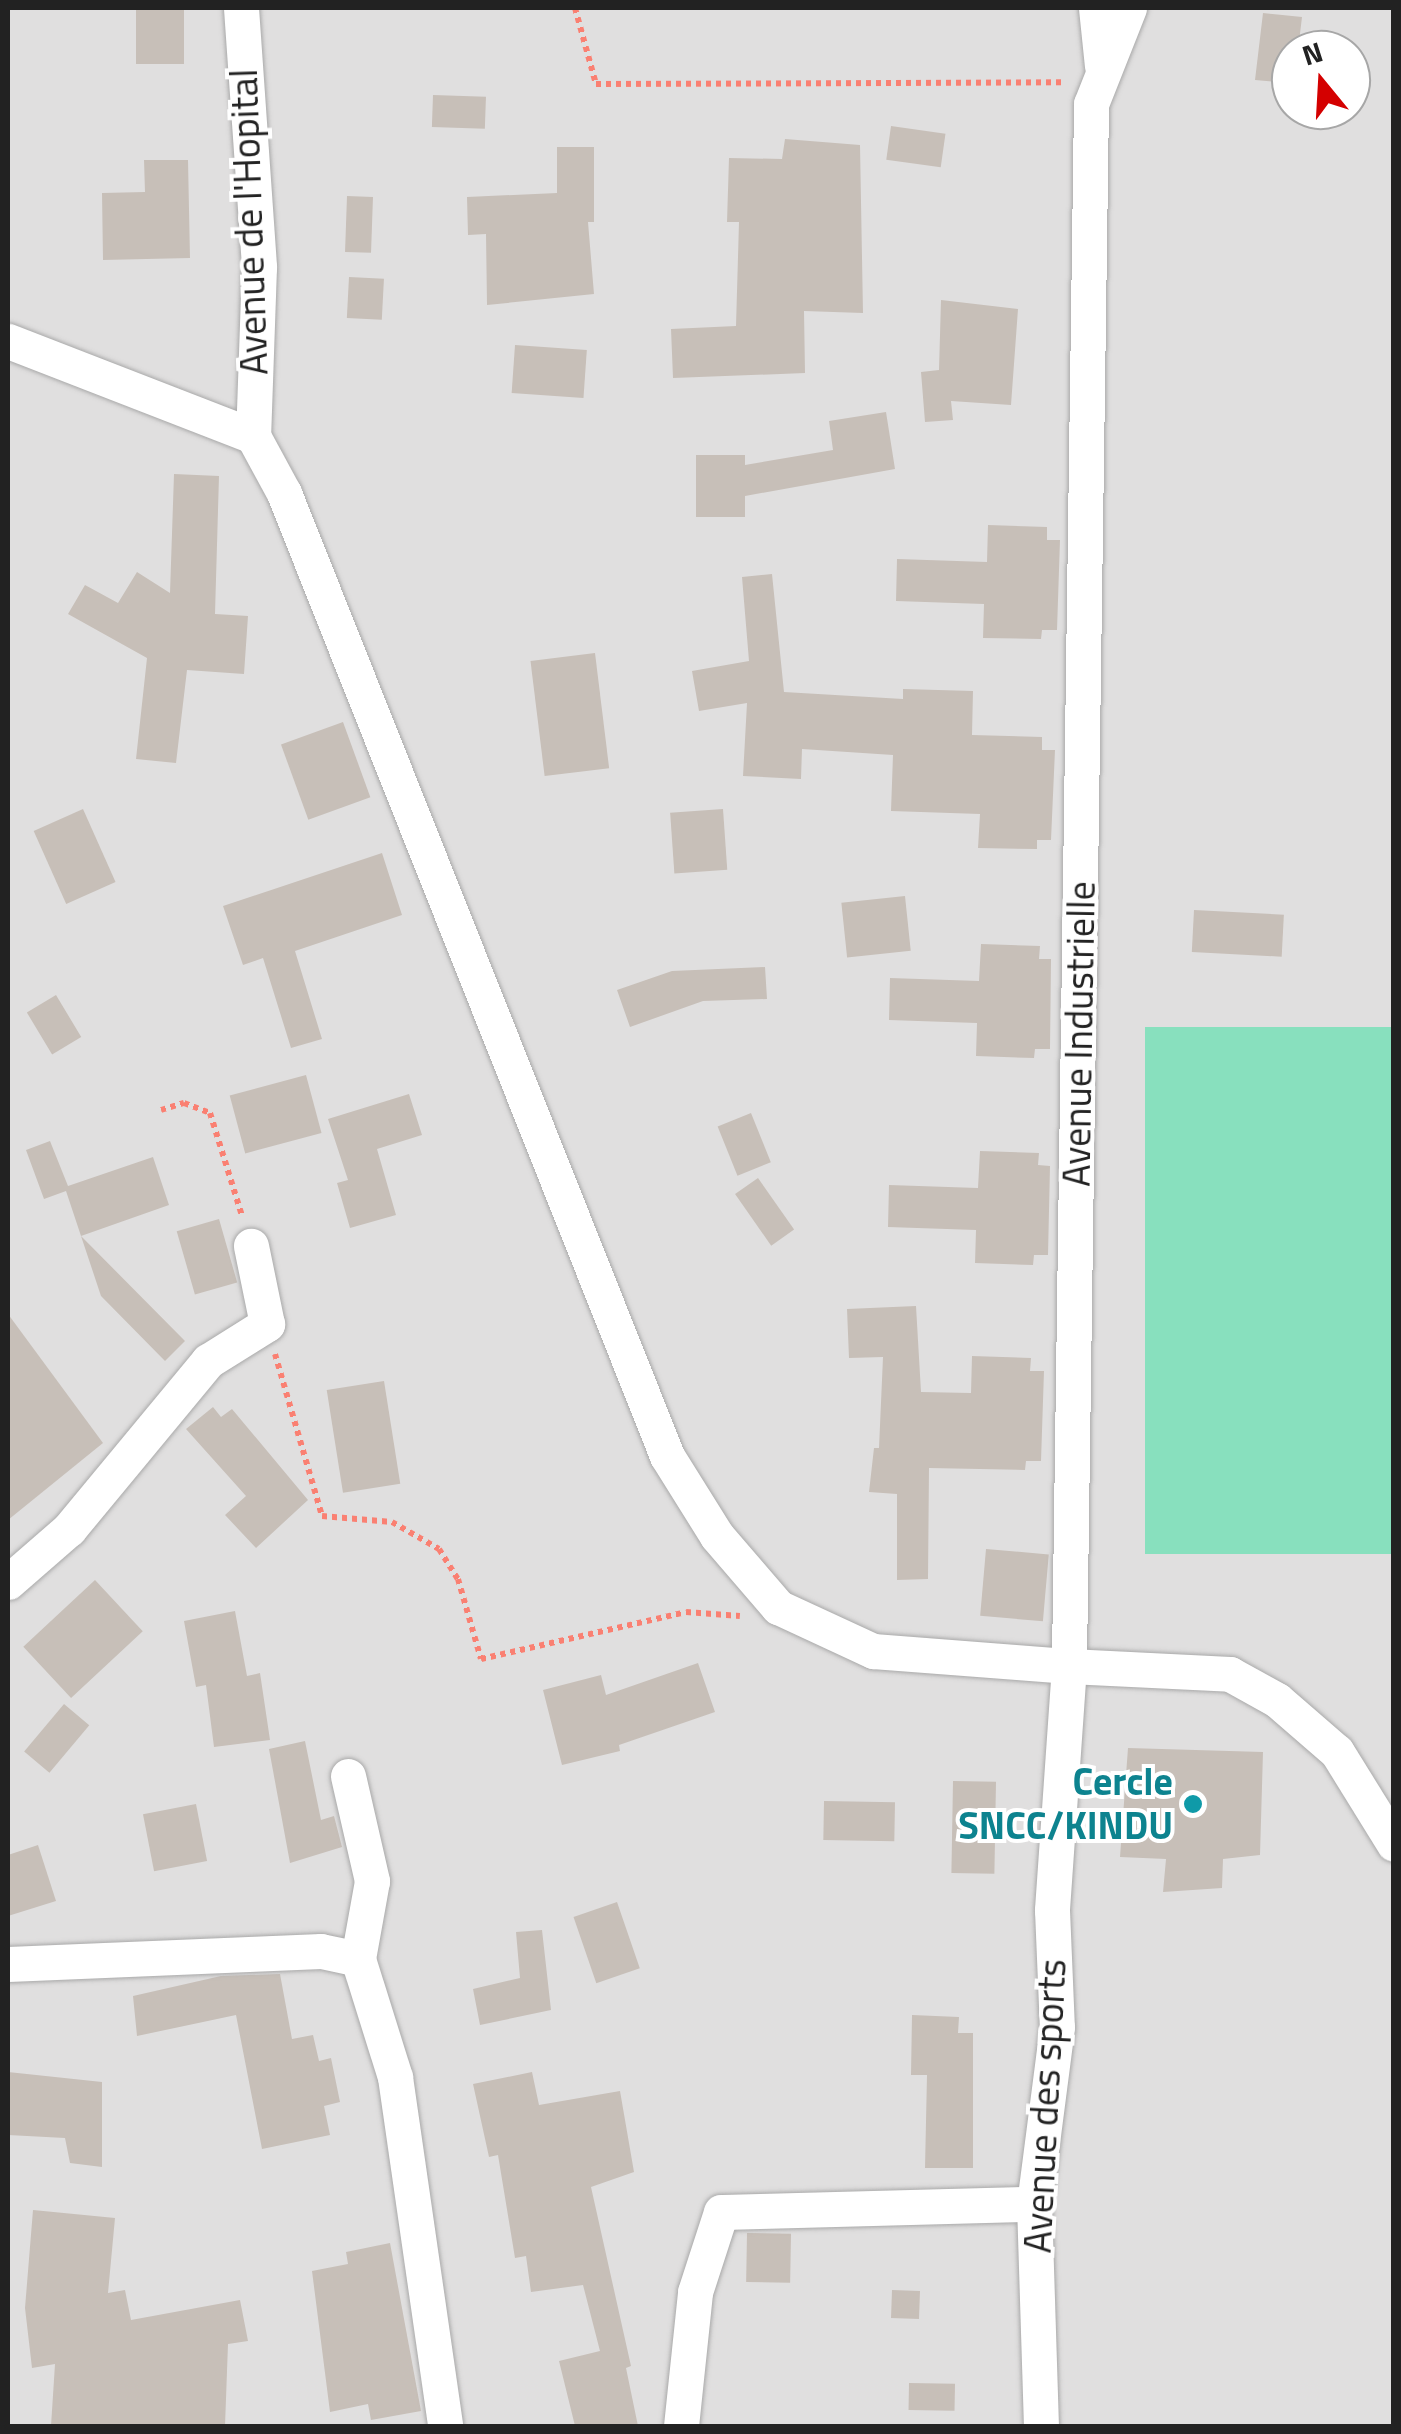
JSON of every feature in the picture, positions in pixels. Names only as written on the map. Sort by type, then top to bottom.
[{"type":"street","name":"Avenue de l'Hopital","points":[[241,8],[258,267],[252,436]]},
{"type":"street","points":[[1096,8],[1099,74]]},
{"type":"street","name":"Avenue Industrielle","points":[[1070,1666],[1091,104],[1099,74],[1129,8]]},
{"type":"street","points":[[8,341],[252,436],[284,493],[667,1456],[717,1536],[778,1607],[873,1651],[1230,1674],[1278,1700],[1337,1752],[1394,1844]]},
{"type":"street","points":[[8,1582],[69,1529],[208,1362],[267,1324],[251,1246]]},
{"type":"street","name":"Avenue des sports","points":[[1042,2426],[1034,2204],[1057,2027],[1052,1910],[1070,1666]]},
{"type":"street","points":[[348,1776],[372,1881],[358,1959],[395,2077],[445,2426]]},
{"type":"street","points":[[8,1964],[321,1951],[358,1959]]},
{"type":"street","points":[[682,2426],[695,2292],[721,2212],[1034,2204]]},
{"type":"path","points":[[575,8],[596,84],[1099,74]]},
{"type":"path","points":[[161,1110],[184,1103],[210,1113],[251,1246]]},
{"type":"path","points":[[267,1324],[322,1516],[392,1522],[439,1549],[458,1579],[482,1659],[686,1612],[761,1619],[778,1607]]},
{"type":"shaded area","points":[[8,8],[1393,8],[1393,2426],[8,2426]]},
{"type":"green space","points":[[1145,1027],[1393,1027],[1393,1554],[1145,1554]]},
{"type":"building","points":[[136,8],[184,8],[184,64],[136,64]]},
{"type":"building","points":[[1263,13],[1302,17],[1300,30],[1271,30],[1271,81],[1255,80]]},
{"type":"building","points":[[433,95],[486,97],[485,129],[432,127]]},
{"type":"building","points":[[891,126],[945,134],[941,167],[886,160]]},
{"type":"building","points":[[785,139],[860,145],[863,313],[804,311],[805,373],[673,378],[671,329],[736,326],[739,222],[727,222],[729,158],[782,159]]},
{"type":"building","points":[[557,147],[594,147],[594,222],[588,222],[594,294],[487,305],[486,234],[468,235],[467,197],[557,193]]},
{"type":"building","points":[[144,160],[188,160],[190,258],[103,260],[102,193],[145,192]]},
{"type":"building","points":[[347,196],[373,197],[371,253],[345,252]]},
{"type":"building","points":[[349,277],[384,279],[382,320],[347,318]]},
{"type":"building","points":[[941,300],[1018,309],[1011,405],[951,401],[953,420],[925,422],[921,372],[939,370]]},
{"type":"building","points":[[515,345],[587,350],[583,398],[512,393]]},
{"type":"building","points":[[886,412],[895,469],[745,496],[745,517],[696,517],[696,455],[745,455],[745,465],[833,450],[829,421]]},
{"type":"building","points":[[174,474],[219,476],[215,614],[248,616],[244,674],[187,670],[176,763],[136,759],[147,658],[68,614],[85,585],[118,603],[137,572],[170,593]]},
{"type":"building","points":[[988,525],[1047,527],[1047,540],[1060,540],[1057,630],[1042,630],[1041,639],[983,638],[984,604],[896,601],[897,559],[987,562]]},
{"type":"building","points":[[772,574],[784,692],[903,699],[903,689],[973,691],[972,735],[1042,737],[1042,750],[1055,750],[1051,840],[1037,840],[1037,849],[978,848],[980,814],[891,811],[893,755],[802,749],[801,779],[743,776],[747,703],[699,711],[692,671],[749,661],[742,577]]},
{"type":"building","points":[[595,653],[609,768],[545,776],[530,661]]},
{"type":"building","points":[[343,722],[370,797],[308,820],[281,745]]},
{"type":"building","points":[[83,809],[116,882],[66,904],[34,831]]},
{"type":"building","points":[[723,809],[727,870],[674,874],[670,813]]},
{"type":"building","points":[[382,853],[402,915],[295,951],[322,1039],[291,1048],[263,958],[243,965],[223,906]]},
{"type":"building","points":[[905,896],[911,951],[847,957],[841,903]]},
{"type":"building","points":[[1194,910],[1284,915],[1282,957],[1192,952]]},
{"type":"building","points":[[981,944],[1040,946],[1039,959],[1051,959],[1050,1049],[1035,1049],[1034,1058],[976,1056],[977,1023],[889,1020],[890,978],[979,981]]},
{"type":"building","points":[[765,967],[767,999],[703,1001],[630,1027],[617,990],[672,971]]},
{"type":"building","points":[[56,995],[81,1037],[52,1055],[27,1013]]},
{"type":"building","points":[[306,1075],[322,1133],[245,1153],[230,1095]]},
{"type":"building","points":[[409,1094],[422,1135],[377,1149],[396,1215],[350,1228],[337,1183],[348,1180],[328,1119]]},
{"type":"building","points":[[751,1113],[771,1162],[737,1176],[718,1126]]},
{"type":"building","points":[[50,1141],[68,1186],[153,1157],[169,1205],[81,1236],[66,1191],[44,1199],[26,1150]]},
{"type":"building","points":[[980,1151],[1039,1153],[1038,1165],[1050,1166],[1048,1255],[1034,1255],[1033,1265],[975,1263],[976,1230],[888,1227],[889,1185],[978,1188]]},
{"type":"building","points":[[758,1178],[794,1230],[771,1246],[735,1194]]},
{"type":"building","points":[[219,1219],[237,1282],[195,1295],[177,1231]]},
{"type":"building","points":[[81,1236],[185,1341],[165,1361],[101,1296]]},
{"type":"building","points":[[916,1306],[921,1392],[971,1393],[972,1356],[1031,1358],[1030,1371],[1044,1371],[1041,1461],[1026,1461],[1025,1470],[929,1468],[928,1579],[897,1580],[897,1494],[869,1492],[874,1448],[879,1448],[883,1357],[849,1358],[847,1309]]},
{"type":"building","points":[[8,1314],[103,1443],[8,1520]]},
{"type":"building","points":[[384,1381],[400,1484],[343,1493],[327,1390]]},
{"type":"building","points":[[213,1407],[221,1417],[232,1409],[308,1500],[256,1548],[225,1515],[246,1496],[186,1429]]},
{"type":"building","points":[[986,1549],[1049,1554],[1043,1621],[980,1616]]},
{"type":"building","points":[[95,1580],[143,1631],[71,1698],[23,1647]]},
{"type":"building","points":[[235,1611],[247,1676],[260,1673],[270,1740],[214,1747],[206,1685],[196,1687],[184,1621]]},
{"type":"building","points":[[698,1663],[715,1712],[619,1745],[620,1751],[562,1765],[543,1690],[601,1675],[606,1695]]},
{"type":"building","points":[[64,1704],[89,1725],[49,1773],[24,1751]]},
{"type":"building","points":[[305,1741],[321,1820],[334,1816],[342,1847],[290,1863],[269,1749]]},
{"type":"building","name":"Cercle SNCC/KINDU","points":[[1128,1748],[1263,1752],[1260,1855],[1223,1859],[1222,1888],[1163,1892],[1166,1859],[1120,1857]]},
{"type":"building","points":[[953,1781],[996,1782],[994,1874],[951,1873]]},
{"type":"building","points":[[824,1801],[895,1802],[894,1841],[823,1840]]},
{"type":"building","points":[[196,1804],[207,1861],[154,1871],[143,1814]]},
{"type":"building","points":[[38,1845],[56,1901],[8,1916],[8,1855]]},
{"type":"building","points":[[617,1902],[640,1968],[596,1983],[574,1917]]},
{"type":"building","points":[[542,1930],[551,2010],[480,2025],[473,1989],[520,1978],[516,1932]]},
{"type":"building","points":[[280,1974],[292,2039],[313,2035],[319,2061],[331,2058],[340,2102],[324,2106],[330,2135],[262,2149],[236,2015],[137,2036],[133,1996],[221,1976]]},
{"type":"building","points":[[912,2015],[959,2017],[958,2033],[973,2033],[973,2168],[925,2168],[927,2075],[911,2075]]},
{"type":"building","points":[[8,2072],[102,2082],[102,2167],[70,2163],[65,2138],[8,2135]]},
{"type":"building","points":[[532,2072],[539,2105],[620,2091],[634,2172],[591,2187],[631,2366],[626,2368],[638,2426],[575,2426],[559,2361],[600,2351],[583,2285],[531,2292],[526,2256],[515,2258],[498,2155],[489,2157],[473,2084]]},
{"type":"building","points":[[33,2210],[115,2218],[108,2293],[125,2290],[131,2320],[240,2300],[248,2341],[228,2344],[225,2426],[51,2426],[55,2364],[32,2368],[25,2308]]},
{"type":"building","points":[[747,2233],[791,2234],[790,2283],[746,2282]]},
{"type":"building","points":[[390,2243],[421,2411],[371,2420],[368,2404],[330,2412],[312,2271],[348,2264],[346,2252]]},
{"type":"building","points":[[892,2290],[920,2291],[919,2319],[891,2318]]},
{"type":"building","points":[[909,2383],[955,2384],[955,2411],[909,2410]]},
{"type":"place","name":"Cercle SNCC/KINDU","points":[[1193,1804]]}]
